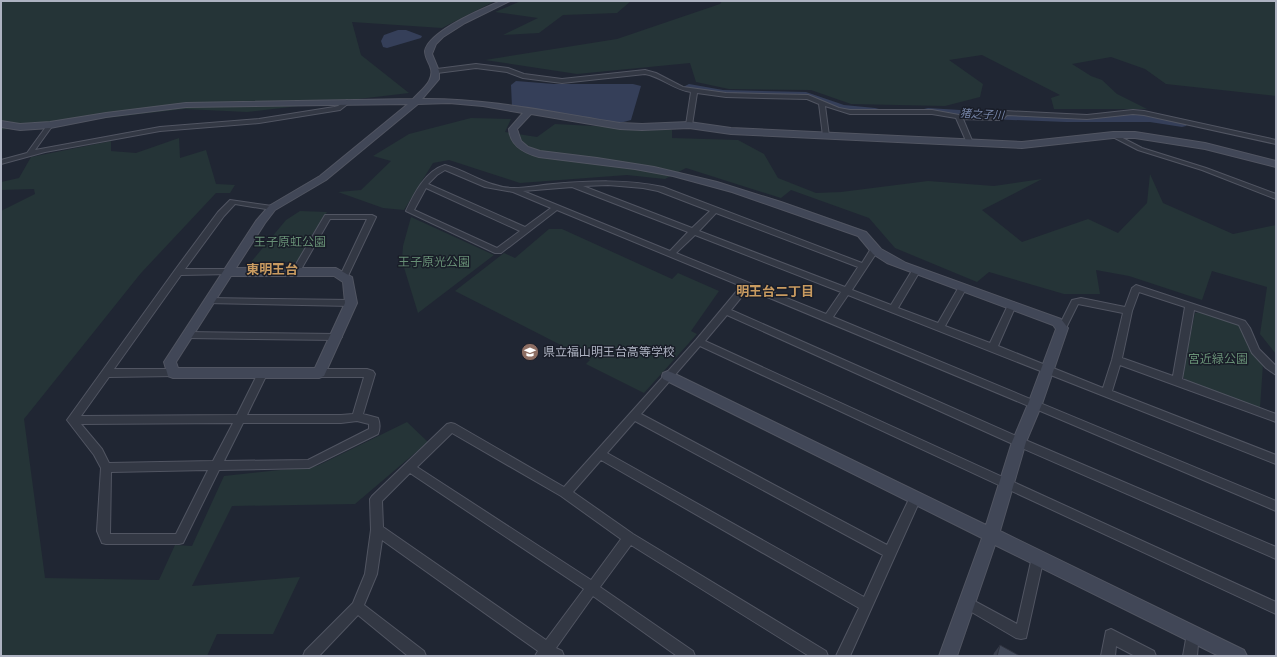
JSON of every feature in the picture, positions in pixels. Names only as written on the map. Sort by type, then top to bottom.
[{"type":"street","points":[[173,373],[170,362],[261,221],[272,208],[323,178],[415,102],[435,79],[436,71],[429,55],[429,50],[434,42],[451,28],[471,17],[507,1]]},
{"type":"street","points":[[436,71],[476,66],[508,70],[523,76],[562,81],[645,72],[654,74],[682,89],[726,95],[797,95],[808,97],[850,112],[866,113],[932,112],[959,117],[1003,116],[1005,113],[1088,117],[1133,112],[1144,113],[1276,142]]},
{"type":"street","points":[[689,125],[694,91]]},
{"type":"street","points":[[1,162],[30,153],[160,129],[259,122],[340,108],[347,102]]},
{"type":"street","points":[[1,124],[20,127],[50,125],[106,115],[186,105],[347,102],[465,102],[620,126],[642,127],[689,125],[731,131],[1035,145],[1113,135],[1135,135],[1205,146],[1276,164]]},
{"type":"street","points":[[822,103],[826,136]]},
{"type":"street","points":[[528,112],[513,129],[513,135],[516,142],[530,151],[539,154],[599,160],[642,167],[691,177],[728,188],[862,234],[874,249],[887,258],[916,271],[1057,322],[1062,328]]},
{"type":"street","points":[[959,117],[970,143]]},
{"type":"street","points":[[30,153],[50,125]]},
{"type":"street","points":[[1113,135],[1140,149],[1204,169],[1276,197]]},
{"type":"street","points":[[557,207],[498,251],[410,211],[414,200],[424,185],[439,169],[445,168],[488,185],[515,190],[557,207],[671,254],[828,318],[1276,506]]},
{"type":"street","points":[[515,190],[574,185],[624,183],[642,184],[660,189],[863,266]]},
{"type":"street","points":[[424,185],[525,230]]},
{"type":"street","points":[[574,185],[846,292],[940,327],[1106,394],[1276,460]]},
{"type":"street","points":[[72,420],[221,214],[234,202],[272,208]]},
{"type":"street","points":[[671,254],[715,210]]},
{"type":"street","points":[[296,272],[328,216],[372,217],[344,276]]},
{"type":"street","points":[[828,318],[874,249]]},
{"type":"street","points":[[893,309],[916,271]]},
{"type":"street","points":[[178,272],[336,272],[344,276],[348,280],[351,303],[337,337],[319,373]]},
{"type":"street","points":[[565,493],[635,416],[747,285]]},
{"type":"street","points":[[940,327],[963,287]]},
{"type":"street","points":[[1106,394],[1117,360],[1128,311],[1136,288],[1242,323],[1248,328],[1251,342],[1259,356],[1276,372]]},
{"type":"street","points":[[209,301],[351,303]]},
{"type":"street","points":[[948,656],[990,535],[1018,442],[1035,404],[1062,328],[1075,302],[1081,301],[1128,311]]},
{"type":"street","points":[[993,348],[1012,305]]},
{"type":"street","points":[[1177,381],[1190,306]]},
{"type":"street","points":[[726,311],[1018,442],[1276,553]]},
{"type":"street","points":[[187,335],[337,337]]},
{"type":"street","points":[[699,342],[1006,482],[1276,608]]},
{"type":"street","points":[[1117,360],[1276,418]]},
{"type":"street","points":[[105,373],[367,373],[370,374],[357,417]]},
{"type":"street","points":[[72,420],[98,452],[106,468],[103,531],[106,539],[179,539],[262,374]]},
{"type":"street","points":[[668,376],[1238,656]]},
{"type":"street","points":[[635,416],[890,553]]},
{"type":"street","points":[[72,420],[341,419],[357,417],[374,421],[374,431],[309,464],[106,468]]},
{"type":"street","points":[[310,656],[357,607],[372,574],[377,530],[376,499],[451,427],[565,493],[629,538],[821,656]]},
{"type":"street","points":[[600,454],[866,606]]},
{"type":"street","points":[[409,467],[592,588],[688,656]]},
{"type":"street","points":[[843,656],[915,498]]},
{"type":"street","points":[[377,530],[549,654],[592,588],[629,538]]},
{"type":"street","points":[[967,603],[1021,633],[1038,557]]},
{"type":"street","points":[[357,607],[419,656]]},
{"type":"street","points":[[1190,656],[1193,633]]},
{"type":"street","points":[[1108,656],[1111,636],[1149,656]]},
{"type":"green space","points":[[1,1],[495,1],[442,28],[352,22],[361,55],[409,93],[247,112],[184,109],[1,130]]},
{"type":"green space","points":[[521,1],[631,1],[617,13],[563,15],[539,33],[503,35],[538,18],[495,12]]},
{"type":"green space","points":[[722,1],[1276,1],[1276,96],[1166,84],[1145,69],[1111,57],[1072,64],[1091,76],[1102,80],[1117,94],[1147,109],[1054,109],[1051,98],[1060,95],[982,55],[949,60],[983,84],[980,97],[945,106],[851,104],[811,90],[729,89],[696,82],[690,63],[577,74],[485,60],[617,39],[720,4]]},
{"type":"green space","points":[[471,118],[511,119],[505,132],[537,137],[555,124],[672,130],[672,138],[738,140],[764,154],[778,178],[816,193],[841,192],[928,181],[994,186],[1042,179],[982,210],[1022,242],[1088,219],[1118,233],[1147,203],[1150,174],[1163,203],[1233,234],[1276,225],[1276,354],[1260,334],[1267,287],[1212,271],[1202,300],[1129,276],[1096,270],[1100,294],[1064,294],[989,272],[977,282],[895,248],[869,218],[791,190],[781,198],[686,168],[665,179],[627,175],[520,183],[449,160],[433,163],[404,210],[383,208],[338,192],[361,190],[391,161],[373,156],[409,134]]},
{"type":"green space","points":[[179,138],[180,158],[206,150],[216,184],[235,185],[230,193],[216,193],[141,273],[24,419],[45,578],[159,580],[175,545],[192,546],[224,476],[317,466],[407,422],[428,442],[355,504],[232,506],[192,586],[300,577],[273,634],[217,634],[207,656],[1,656],[1,211],[35,194],[34,189],[1,190],[1,182],[19,178],[31,157],[111,141],[111,151],[136,153]]},
{"type":"green space","name":"王子原虹公園","points":[[300,211],[327,212],[298,262],[251,262],[286,220]]},
{"type":"green space","name":"王子原光公園","points":[[411,217],[494,255],[418,313],[402,261],[403,246]]},
{"type":"green space","points":[[549,229],[562,229],[672,279],[678,273],[719,291],[691,331],[697,334],[644,393],[586,364],[590,360],[455,291],[504,253],[515,258]]},
{"type":"green space","name":"宮近緑公園","points":[[1201,312],[1237,323],[1245,330],[1247,345],[1263,364],[1260,408],[1189,383],[1182,376],[1195,313]]},
{"type":"water","points":[[398,30],[406,30],[422,36],[421,38],[387,48],[383,47],[381,41],[384,35]]},
{"type":"water","points":[[516,81],[554,84],[633,84],[641,86],[631,120],[620,123],[512,107],[511,85]]},
{"type":"building","points":[[1000,645],[1020,656],[997,656]]},
{"type":"waterway","name":"猪之子川","points":[[689,87],[723,93],[806,95],[841,108],[875,111]]},
{"type":"waterway","name":"猪之子川","points":[[928,111],[960,114],[1066,118],[1150,118],[1182,123]]},
{"type":"place","name":"県立福山明王台高等学校","points":[[530,352]]},
{"type":"district","name":"東明王台","points":[[272,269]]},
{"type":"district","name":"明王台二丁目","points":[[775,291]]}]
